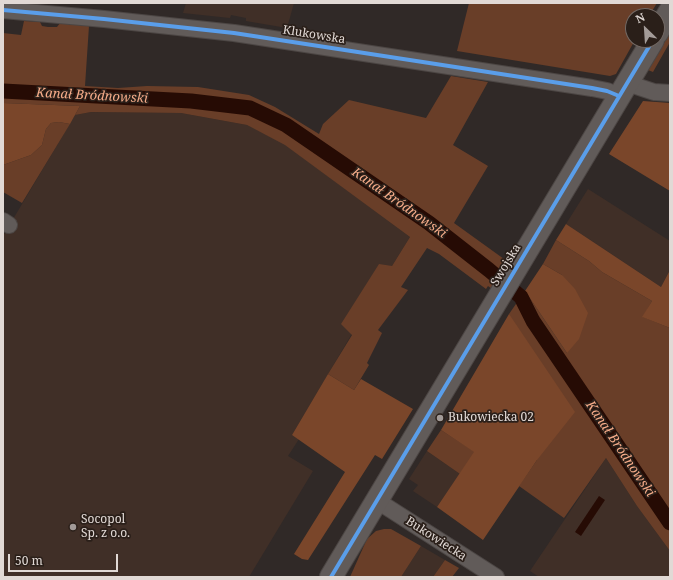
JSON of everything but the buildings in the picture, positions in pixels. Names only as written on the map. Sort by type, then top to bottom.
[{"type":"street","name":"Klukowska","points":[[3,10],[242,34],[607,91],[623,90],[670,93]]},
{"type":"street","name":"Swojska","points":[[331,577],[648,48]]},
{"type":"street","name":"Bukowiecka","points":[[376,500],[496,577]]},
{"type":"shaded area","points":[[186,3],[294,3],[287,28],[246,21],[246,18],[231,15],[230,18],[183,13]]},
{"type":"shaded area","points":[[469,3],[657,3],[654,8],[625,8],[625,48],[631,48],[616,74],[610,76],[457,51]]},
{"type":"shaded area","points":[[24,21],[40,22],[42,26],[48,27],[57,27],[60,23],[89,26],[85,86],[118,88],[147,86],[198,87],[249,95],[275,107],[319,134],[323,124],[349,100],[426,118],[451,76],[488,82],[453,145],[488,166],[454,223],[504,259],[505,267],[492,289],[488,286],[486,289],[439,254],[427,248],[401,287],[408,290],[378,330],[382,333],[367,363],[369,365],[354,390],[328,374],[352,335],[341,324],[379,264],[392,266],[410,237],[285,145],[247,125],[181,113],[91,112],[75,115],[80,106],[3,103],[3,33],[21,35]]},
{"type":"shaded area","points":[[670,33],[670,42],[653,72],[648,70],[661,48],[665,48],[665,41]]},
{"type":"shaded area","points":[[643,101],[670,103],[670,191],[609,154]]},
{"type":"shaded area","points":[[3,103],[80,106],[70,124],[59,122],[51,123],[46,129],[42,145],[31,155],[3,165]]},
{"type":"shaded area","points":[[91,112],[181,113],[247,125],[285,144],[410,237],[292,435],[299,439],[288,456],[313,471],[249,577],[3,577],[3,236],[75,115]]},
{"type":"shaded area","points":[[59,122],[70,124],[22,203],[3,192],[3,165],[31,155],[42,145],[46,129],[51,123]]},
{"type":"shaded area","points":[[588,189],[670,241],[670,270],[661,287],[566,224]]},
{"type":"shaded area","points":[[566,224],[661,287],[670,270],[670,328],[642,317],[652,301],[602,272],[589,261],[556,240]]},
{"type":"shaded area","points":[[556,240],[589,261],[602,272],[652,301],[643,317],[670,328],[670,551],[637,506],[606,458],[564,518],[519,486],[537,460],[509,314],[525,291],[567,353],[562,275],[543,264]]},
{"type":"shaded area","points":[[543,264],[562,275],[575,289],[588,313],[579,339],[567,353],[525,291]]},
{"type":"shaded area","points":[[509,314],[575,412],[537,460],[483,540],[437,507],[474,452],[441,430]]},
{"type":"shaded area","points":[[328,374],[354,390],[361,379],[413,409],[382,459],[375,455],[308,560],[302,559],[294,554],[345,472],[292,435]]},
{"type":"shaded area","points":[[441,430],[475,452],[460,474],[427,451]]},
{"type":"shaded area","points":[[427,451],[460,474],[437,507],[413,491],[418,485],[409,479]]},
{"type":"shaded area","points":[[606,458],[637,506],[670,551],[670,577],[539,577],[530,571]]},
{"type":"shaded area","points":[[599,496],[605,500],[581,536],[575,532]]},
{"type":"shaded area","points":[[391,529],[421,546],[401,577],[350,577],[367,539],[376,531]]},
{"type":"shaded area","points":[[421,546],[445,560],[433,577],[401,577]]},
{"type":"shaded area","points":[[445,560],[459,568],[452,577],[433,577]]},
{"type":"waterway","name":"Kanał Bródnowski","points":[[3,91],[191,101],[250,108],[286,125],[429,223],[521,297],[533,321],[670,523]]},
{"type":"cycle path","points":[[3,10],[234,33],[592,88],[607,91],[619,96]]},
{"type":"cycle path","points":[[331,577],[648,48]]},
{"type":"place","name":"Bukowiecka 02","points":[[440,418]]},
{"type":"place","name":"Socopol Sp. z o.o.","points":[[73,527]]}]
